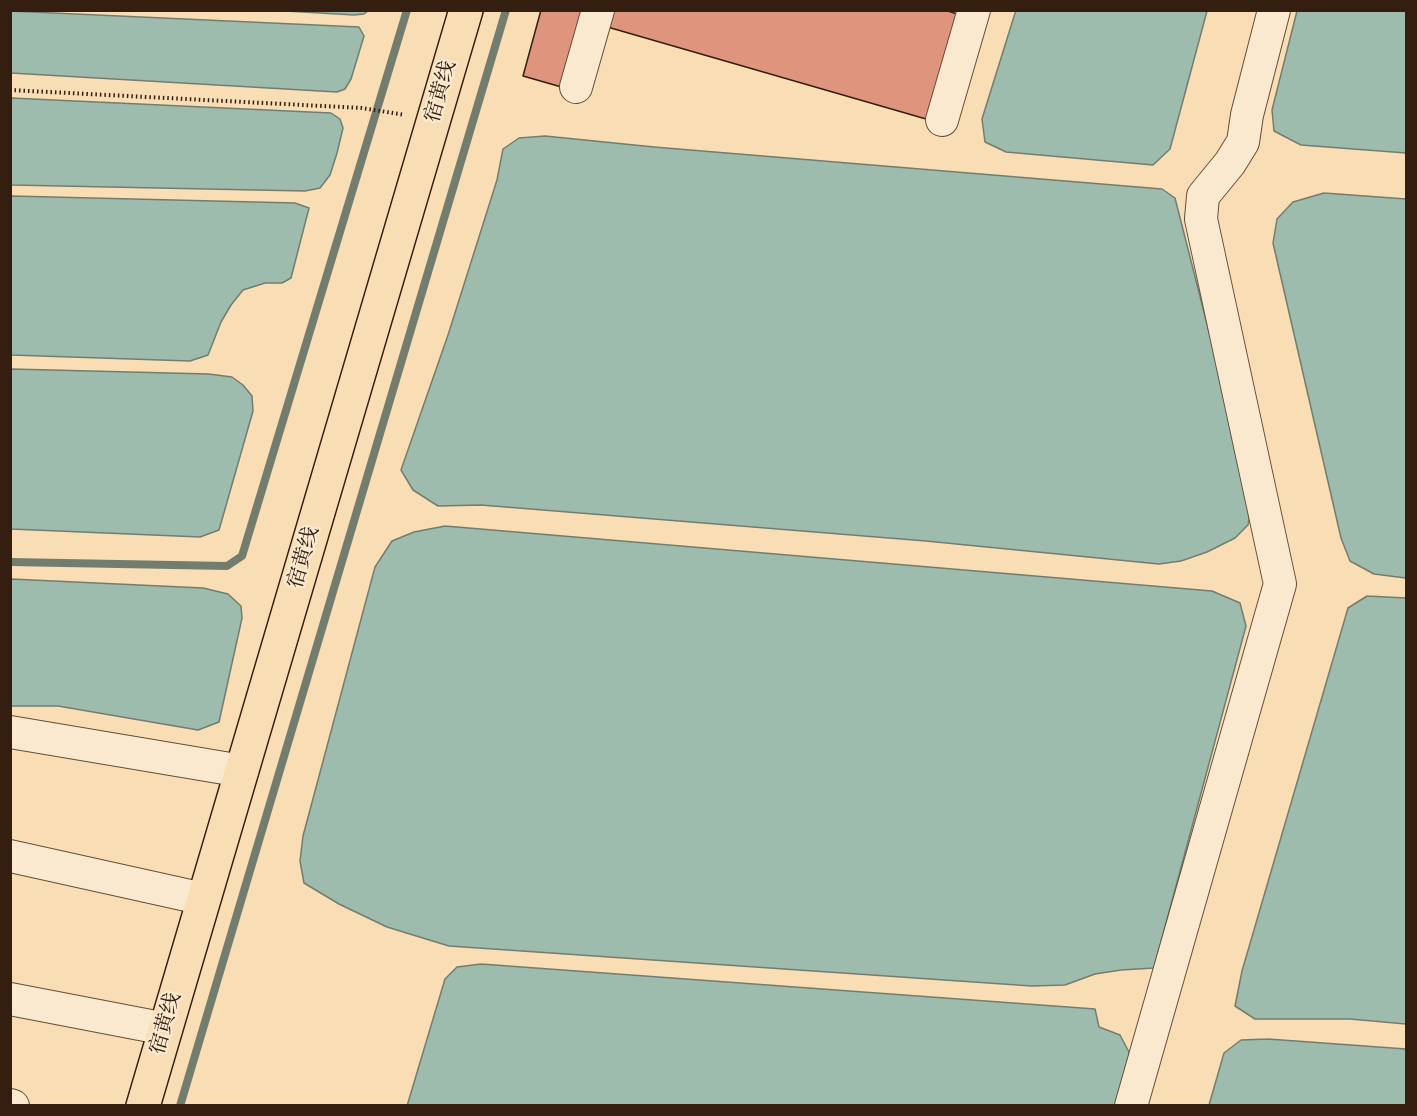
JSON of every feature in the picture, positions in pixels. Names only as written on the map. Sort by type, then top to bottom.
[{"type":"main road","name":"宿黄线","points":[[143,1106],[466,10]]},
{"type":"lane","points":[[576,87],[598,10]]},
{"type":"lane","points":[[942,120],[974,10]]},
{"type":"lane","points":[[1131,1106],[1280,584],[1201,219],[1203,196],[1230,163],[1243,142],[1247,115],[1274,10]]},
{"type":"lane","points":[[10,732],[242,771]]},
{"type":"lane","points":[[10,856],[204,899]]},
{"type":"lane","points":[[10,999],[166,1029]]},
{"type":"path","points":[[10,90],[364,109],[389,113]]},
{"type":"shaded area","points":[[1016,10],[1207,11],[1170,149],[1153,165],[1006,152],[985,142],[982,119]]},
{"type":"shaded area","points":[[10,11],[359,27],[364,36],[351,79],[345,89],[337,92],[11,73]]},
{"type":"shaded area","points":[[286,11],[368,11],[354,15]]},
{"type":"shaded area","points":[[1297,11],[1406,11],[1406,153],[1301,145],[1274,131],[1272,110]]},
{"type":"shaded area","points":[[11,98],[331,113],[340,119],[343,128],[330,175],[320,188],[305,191],[11,185]]},
{"type":"shaded area","points":[[545,136],[1162,189],[1175,198],[1252,501],[1248,525],[1235,538],[1207,552],[1181,561],[1159,564],[926,541],[481,505],[438,506],[413,490],[401,470],[448,335],[497,180],[503,149],[519,138]]},
{"type":"shaded area","points":[[1324,193],[1406,199],[1406,578],[1374,574],[1350,561],[1341,538],[1273,243],[1277,219],[1293,202]]},
{"type":"shaded area","points":[[11,196],[295,203],[309,208],[291,278],[282,283],[265,283],[243,290],[221,322],[208,355],[190,361],[11,355]]},
{"type":"shaded area","points":[[11,369],[209,374],[232,377],[243,385],[252,396],[253,411],[219,530],[200,537],[11,529]]},
{"type":"shaded area","points":[[445,526],[1212,591],[1240,603],[1246,626],[1154,968],[1095,974],[1065,985],[1032,986],[449,946],[387,927],[339,904],[304,883],[300,861],[303,836],[375,567],[392,541],[414,532]]},
{"type":"shaded area","points":[[11,579],[203,588],[228,594],[241,606],[242,618],[219,722],[198,730],[58,706],[11,706]]},
{"type":"shaded area","points":[[1367,596],[1406,598],[1406,1024],[1350,1019],[1255,1019],[1235,1006],[1242,971],[1348,608]]},
{"type":"shaded area","points":[[481,964],[1095,1009],[1099,1027],[1120,1035],[1129,1052],[1129,1076],[1120,1105],[407,1106],[445,979],[457,967]]},
{"type":"shaded area","points":[[1268,1039],[1406,1049],[1406,1105],[1209,1105],[1224,1053],[1241,1040]]},
{"type":"building","points":[[541,10],[587,10],[565,88],[523,76]]},
{"type":"building","points":[[609,10],[945,10],[957,14],[926,119],[604,26]]},
{"type":"waterway","points":[[10,562],[227,566],[242,556],[407,10]]},
{"type":"waterway","points":[[180,1106],[506,10]]}]
